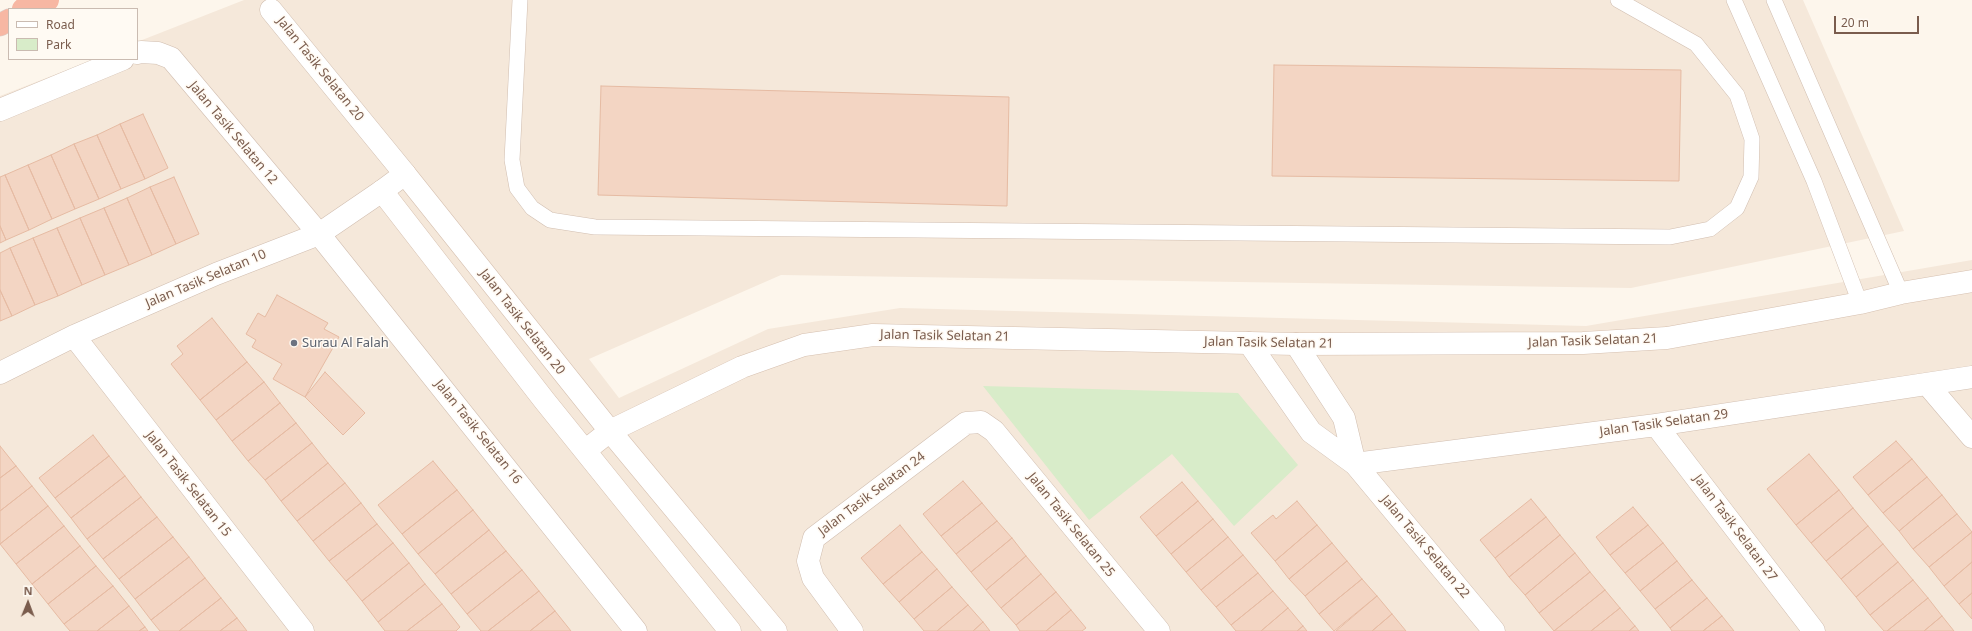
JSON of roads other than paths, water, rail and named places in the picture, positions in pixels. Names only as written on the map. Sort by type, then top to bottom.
[{"type":"highway","points":[[26,8],[48,0]]},
{"type":"highway","points":[[33,8],[48,0]]},
{"type":"street","name":"Jalan Tasik Selatan 20","points":[[272,10],[405,174],[570,382],[776,631]]},
{"type":"street","name":"Jalan Tasik Selatan 12","points":[[138,53],[158,53],[171,58],[319,234]]},
{"type":"street","points":[[0,110],[121,60]]},
{"type":"street","name":"Jalan Tasik Selatan 10","points":[[0,373],[74,336],[216,274],[319,234],[405,174]]},
{"type":"street","points":[[382,191],[544,400],[586,450],[730,631]]},
{"type":"street","name":"Jalan Tasik Selatan 16","points":[[319,234],[636,631]]},
{"type":"street","name":"Jalan Tasik Selatan 21","points":[[586,450],[610,431],[742,367],[804,345],[873,335],[1296,344],[1583,343],[1667,338],[1860,303],[1901,293],[1972,281]]},
{"type":"street","name":"Jalan Tasik Selatan 15","points":[[74,336],[303,631]]},
{"type":"street","name":"Jalan Tasik Selatan 22","points":[[1249,343],[1311,432],[1355,464],[1429,551],[1494,631]]},
{"type":"street","name":"Jalan Tasik Selatan 22","points":[[1296,344],[1344,418],[1355,464]]},
{"type":"street","name":"Jalan Tasik Selatan 29","points":[[1355,464],[1656,425],[1972,377]]},
{"type":"street","points":[[544,400],[570,382]]},
{"type":"street","points":[[1927,384],[1972,438]]},
{"type":"street","name":"Jalan Tasik Selatan 24","points":[[852,631],[813,578],[808,560],[814,538],[966,423],[981,422]]},
{"type":"street","name":"Jalan Tasik Selatan 25","points":[[981,422],[994,431],[1159,631]]},
{"type":"street","name":"Jalan Tasik Selatan 27","points":[[1656,425],[1814,631]]},
{"type":"lane","points":[[520,0],[512,160],[517,188],[532,208],[550,220],[595,227],[1670,237],[1710,229],[1737,208],[1751,176],[1752,139],[1737,95],[1696,44],[1618,0]]},
{"type":"lane","points":[[1734,0],[1814,181],[1860,303]]},
{"type":"lane","points":[[1774,0],[1901,293]]},
{"type":"place","name":"Surau Al Falah","points":[[294,343]]}]
